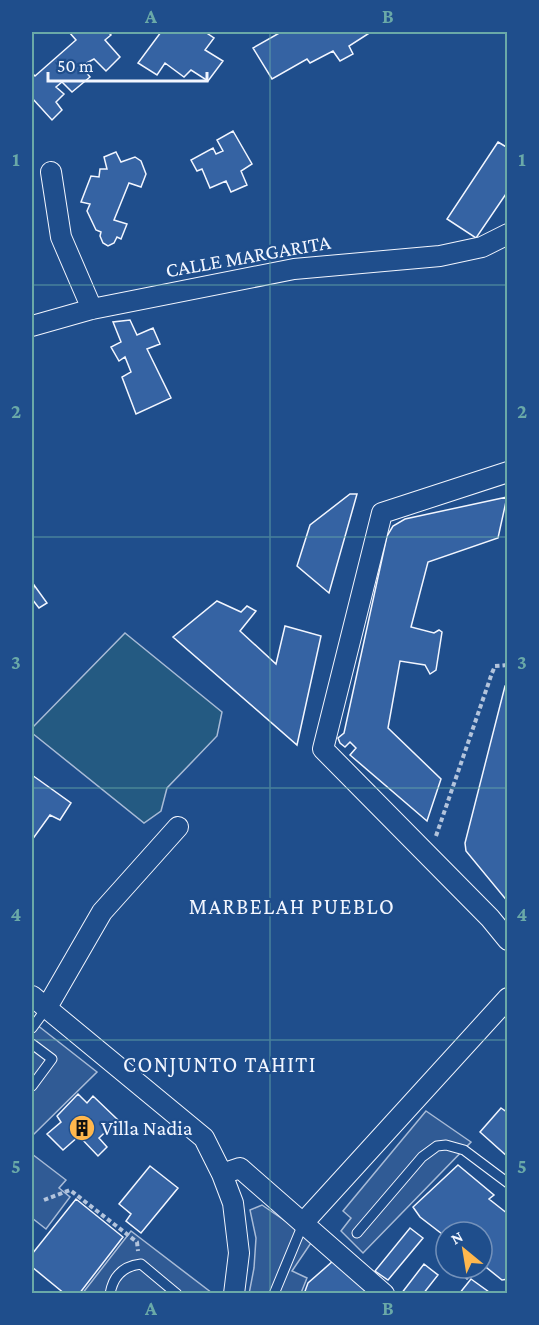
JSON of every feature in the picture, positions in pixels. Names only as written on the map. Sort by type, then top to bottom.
[{"type":"street","points":[[51,172],[61,237],[92,309]]},
{"type":"street","name":"CALLE MARGARITA","points":[[32,326],[92,309],[294,269],[440,256],[483,246],[507,234]]},
{"type":"street","points":[[507,472],[382,513],[323,749],[490,918],[507,940]]},
{"type":"street","points":[[178,827],[102,912],[39,1002],[204,1138],[222,1174],[232,1203],[238,1253],[234,1293]]},
{"type":"street","points":[[303,1223],[507,998]]},
{"type":"street","points":[[222,1174],[240,1167],[384,1293]]},
{"type":"lane","points":[[32,1028],[39,1002]]},
{"type":"lane","points":[[32,1044],[52,1059],[32,1086]]},
{"type":"lane","points":[[357,1233],[422,1157],[437,1146],[455,1146],[464,1150],[507,1183]]},
{"type":"lane","points":[[274,1293],[303,1223]]},
{"type":"lane","points":[[110,1293],[117,1275],[124,1269],[141,1263],[177,1293]]},
{"type":"path","points":[[429,856],[492,673],[495,666],[500,663],[507,665]]},
{"type":"path","points":[[44,1200],[70,1190],[137,1242],[141,1263]]},
{"type":"shaded area","points":[[125,633],[222,712],[217,736],[167,788],[161,811],[144,823],[32,733],[32,728]]},
{"type":"shaded area","points":[[32,1021],[97,1072],[32,1136]]},
{"type":"shaded area","points":[[426,1111],[471,1142],[363,1253],[341,1231],[351,1218],[343,1211]]},
{"type":"shaded area","points":[[32,1154],[66,1180],[59,1188],[70,1197],[46,1229],[32,1218]]},
{"type":"shaded area","points":[[262,1205],[313,1240],[292,1271],[307,1278],[301,1293],[249,1294],[256,1238],[250,1210]]},
{"type":"shaded area","points":[[131,1231],[212,1293],[82,1294]]},
{"type":"building","points":[[69,32],[108,32],[111,35],[105,40],[120,57],[106,71],[94,59],[81,66],[90,77],[72,92],[62,82],[56,87],[64,94],[56,102],[62,110],[52,120],[32,98],[32,73],[35,76],[76,40]]},
{"type":"building","points":[[161,32],[205,32],[214,38],[205,50],[223,61],[208,81],[191,70],[184,77],[165,63],[157,75],[138,63]]},
{"type":"building","points":[[281,32],[371,32],[349,46],[353,54],[340,61],[333,51],[310,63],[307,59],[272,79],[253,48]]},
{"type":"building","points":[[233,131],[252,164],[241,171],[247,185],[231,192],[226,181],[210,188],[202,169],[197,171],[191,160],[213,148],[216,154],[223,151],[217,140]]},
{"type":"building","points":[[498,142],[508,148],[508,191],[476,238],[447,219]]},
{"type":"building","points":[[116,152],[121,162],[135,157],[141,161],[146,174],[141,187],[129,183],[114,220],[127,224],[121,239],[117,237],[114,243],[108,246],[103,243],[101,232],[96,230],[87,211],[90,204],[81,202],[91,176],[99,177],[100,169],[107,169],[104,157]]},
{"type":"building","points":[[130,320],[137,335],[153,328],[160,344],[147,349],[171,398],[136,414],[122,377],[131,372],[125,357],[119,361],[111,347],[121,342],[113,322]]},
{"type":"building","points":[[350,494],[357,494],[329,593],[297,566],[310,525]]},
{"type":"building","points":[[507,497],[498,538],[428,562],[411,627],[434,633],[439,630],[442,632],[436,670],[430,674],[425,665],[400,661],[388,728],[441,779],[427,821],[350,755],[356,748],[350,742],[345,747],[338,738],[344,733],[387,536],[393,526],[405,519]]},
{"type":"building","points":[[34,585],[47,603],[39,608],[32,599]]},
{"type":"building","points":[[217,601],[241,612],[247,606],[256,611],[240,631],[276,664],[285,626],[321,636],[297,745],[173,637]]},
{"type":"building","points":[[505,686],[508,686],[508,902],[466,851],[465,843]]},
{"type":"building","points":[[32,775],[71,803],[60,820],[50,815],[32,840]]},
{"type":"building","name":"Villa Nadia","points":[[78,1094],[87,1103],[93,1096],[118,1120],[99,1138],[107,1147],[98,1156],[79,1136],[63,1150],[47,1134],[61,1122],[57,1116]]},
{"type":"building","points":[[501,1108],[508,1113],[508,1157],[480,1132]]},
{"type":"building","points":[[458,1165],[494,1195],[489,1199],[508,1214],[508,1279],[502,1280],[494,1274],[494,1220],[434,1220],[434,1228],[420,1217],[413,1207]]},
{"type":"building","points":[[150,1166],[178,1188],[141,1233],[126,1221],[131,1214],[119,1204]]},
{"type":"building","points":[[76,1199],[123,1237],[79,1294],[65,1294],[32,1267],[32,1254]]},
{"type":"building","points":[[410,1228],[423,1238],[388,1280],[375,1271]]},
{"type":"building","points":[[333,1261],[373,1294],[304,1294],[308,1283]]},
{"type":"building","points":[[424,1264],[434,1272],[434,1280],[423,1294],[401,1294]]},
{"type":"building","points":[[470,1280],[489,1292],[488,1294],[459,1294]]},
{"type":"place","name":"Villa Nadia","points":[[82,1128]]},
{"type":"district","name":"MARBELAH PUEBLO","points":[[292,906]]},
{"type":"district","name":"CONJUNTO TAHITI","points":[[220,1064]]}]
